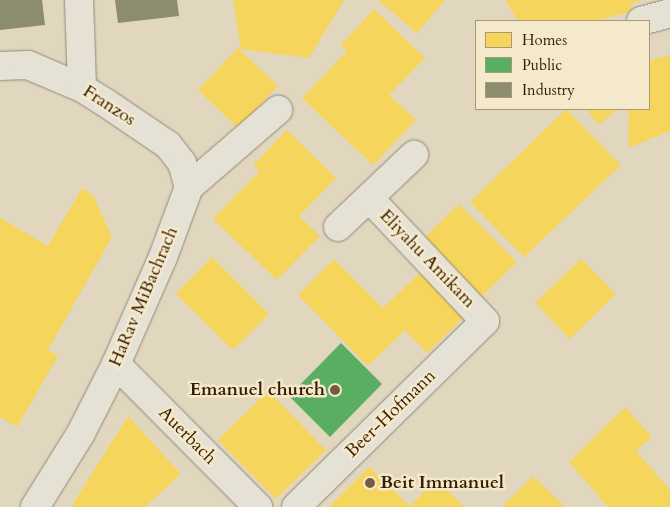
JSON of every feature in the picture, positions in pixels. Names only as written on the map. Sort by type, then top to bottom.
[{"type":"street","points":[[79,0],[82,88]]},
{"type":"street","points":[[645,20],[670,13]]},
{"type":"street","name":"Franzos","points":[[0,66],[28,65],[82,88],[168,145],[182,163],[189,187]]},
{"type":"street","name":"HaRav MiBachrach","points":[[35,507],[81,433],[116,364],[163,257],[189,187],[278,110]]},
{"type":"street","name":"Eliyahu Amikam","points":[[338,227],[414,155]]},
{"type":"street","name":"Eliyahu Amikam","points":[[369,198],[485,321]]},
{"type":"street","name":"Beer-Hofmann","points":[[296,507],[485,321]]},
{"type":"street","name":"Auerbach","points":[[116,364],[258,507]]},
{"type":"building: Homes","points":[[233,0],[344,0],[309,58],[241,49]]},
{"type":"building: Homes","points":[[378,0],[445,0],[417,33]]},
{"type":"building: Homes","points":[[505,0],[641,0],[631,3],[633,11],[600,20],[517,20]]},
{"type":"building: Homes","points":[[374,9],[425,58],[389,95],[416,120],[373,165],[302,98],[347,51],[341,45]]},
{"type":"building: Homes","points":[[238,48],[278,86],[238,128],[198,90]]},
{"type":"building: Homes","points":[[670,55],[670,131],[628,148],[629,110],[650,110],[650,61]]},
{"type":"building: Homes","points":[[565,110],[621,165],[524,257],[470,202]]},
{"type":"building: Homes","points":[[588,110],[618,110],[598,125]]},
{"type":"building: Homes","points":[[287,130],[336,178],[299,216],[320,236],[277,280],[213,219],[260,171],[253,165]]},
{"type":"building: Homes","points":[[82,188],[93,195],[112,237],[48,350],[58,356],[17,427],[0,417],[0,218],[48,246]]},
{"type":"building: Homes","points":[[459,204],[517,262],[479,299],[421,241]]},
{"type":"building: Homes","points":[[212,257],[269,314],[233,350],[176,294]]},
{"type":"building: Homes","points":[[334,259],[383,308],[423,270],[467,314],[427,353],[405,330],[368,366],[298,295]]},
{"type":"building: Homes","points":[[581,259],[616,294],[570,339],[535,303]]},
{"type":"building: Homes","points":[[268,391],[326,450],[276,499],[218,440]]},
{"type":"building: Homes","points":[[625,407],[652,437],[636,451],[670,490],[670,507],[608,507],[569,462]]},
{"type":"building: Homes","points":[[128,416],[181,474],[145,507],[71,507]]},
{"type":"building: Homes","name":"Beit Immanuel","points":[[369,467],[410,506],[436,480],[465,507],[329,507]]},
{"type":"building: Homes","points":[[533,476],[565,507],[502,507]]},
{"type":"building: Public","name":"Emanuel church","points":[[341,343],[382,384],[330,437],[289,396]]},
{"type":"building: Industry","points":[[0,0],[42,0],[45,25],[0,30]]},
{"type":"building: Industry","points":[[115,0],[177,0],[179,16],[118,23]]},
{"type":"place","name":"Emanuel church","points":[[335,390]]},
{"type":"place","name":"Beit Immanuel","points":[[370,483]]}]
